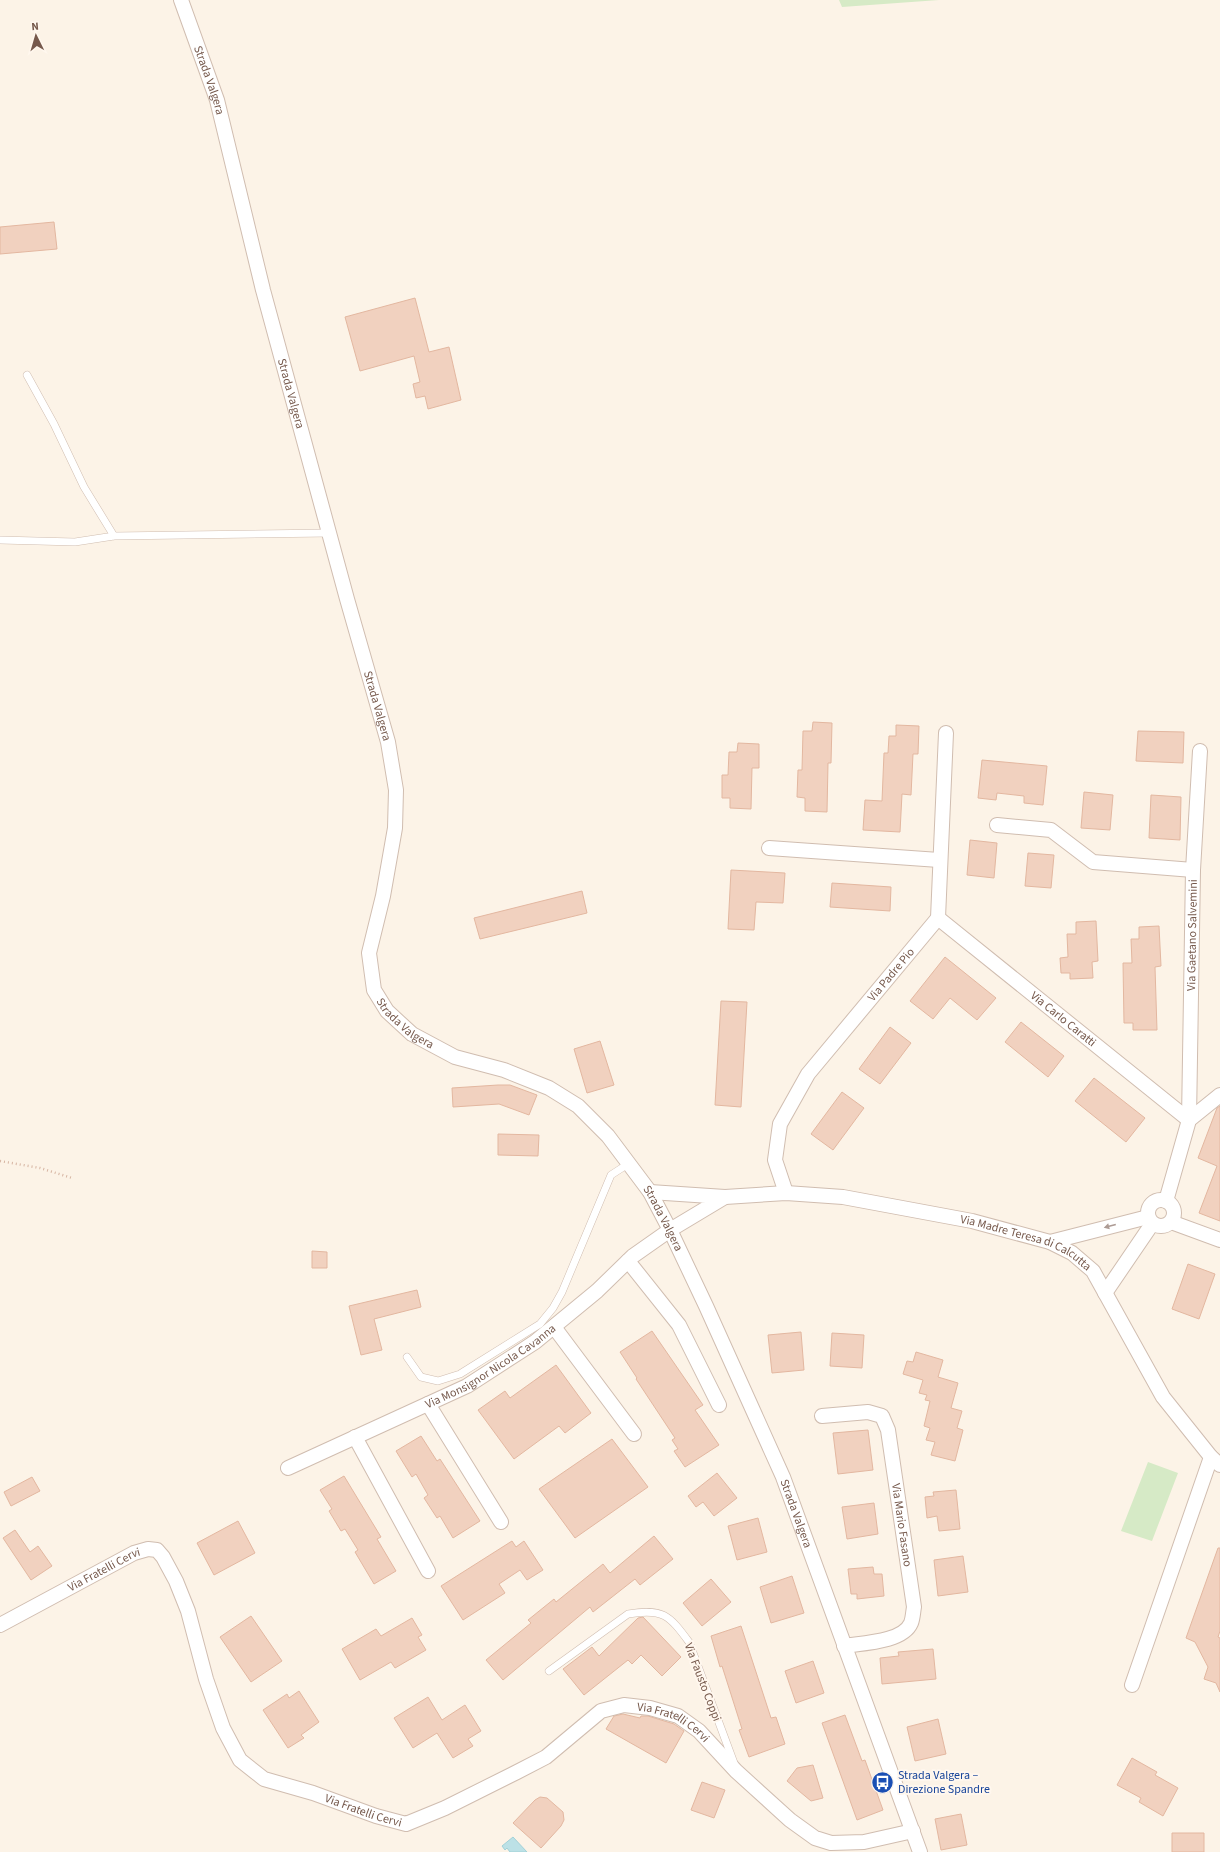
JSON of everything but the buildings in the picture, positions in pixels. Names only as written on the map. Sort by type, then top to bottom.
[{"type":"street","name":"Strada Valgera","points":[[181,0],[217,100],[263,290],[388,742],[396,790],[395,828],[383,896],[369,953],[374,990],[387,1011],[412,1034],[455,1057],[504,1070],[549,1088],[578,1106],[608,1136],[650,1192],[670,1230],[783,1477],[920,1852]]},
{"type":"street","points":[[938,918],[939,860],[946,733]]},
{"type":"street","name":"Via Gaetano Salvemini","points":[[1166,1201],[1190,1120],[1193,870],[1200,751]]},
{"type":"street","points":[[997,825],[1051,830],[1093,862],[1193,870]]},
{"type":"street","points":[[770,848],[939,860]]},
{"type":"street","name":"Via Carlo Caratti","points":[[938,918],[1190,1120]]},
{"type":"street","name":"Via Padre Pio","points":[[786,1193],[775,1160],[780,1124],[808,1074],[938,918]]},
{"type":"street","points":[[1190,1120],[1220,1095]]},
{"type":"street","name":"Via Madre Teresa di Calcutta","points":[[650,1192],[725,1197],[786,1193],[843,1198],[965,1220],[1050,1242],[1072,1253],[1093,1271],[1162,1397],[1216,1461]]},
{"type":"street","name":"Via Madre Teresa di Calcutta","points":[[670,1230],[725,1197]]},
{"type":"street","points":[[1105,1293],[1150,1220],[1151,1205],[1158,1200],[1170,1203],[1174,1210],[1171,1222]]},
{"type":"street","points":[[1050,1242],[1150,1220],[1160,1227],[1171,1222],[1220,1240]]},
{"type":"street","name":"Via Monsignor Nicola Cavanna","points":[[288,1468],[467,1386],[535,1342],[597,1291],[628,1261],[670,1230]]},
{"type":"street","points":[[628,1261],[679,1325],[719,1405]]},
{"type":"street","points":[[554,1327],[634,1434]]},
{"type":"street","points":[[428,1404],[501,1522]]},
{"type":"street","name":"Via Mario Fasano","points":[[822,1416],[868,1412],[882,1416],[888,1430],[914,1607],[911,1623],[902,1634],[889,1639],[844,1646]]},
{"type":"street","points":[[355,1437],[428,1571]]},
{"type":"street","points":[[1132,1685],[1216,1461]]},
{"type":"street","name":"Via Fratelli Cervi","points":[[0,1625],[134,1553],[148,1549],[157,1550],[163,1557],[176,1581],[186,1605],[206,1679],[220,1721],[240,1760],[264,1779],[313,1793],[376,1816],[406,1824],[445,1808],[546,1757],[601,1711],[624,1705],[650,1708],[678,1716],[699,1731],[736,1771],[790,1820],[815,1838],[831,1843],[864,1842],[913,1831]]},
{"type":"lane","points":[[27,375],[54,424],[84,487],[114,536]]},
{"type":"lane","points":[[0,540],[75,542],[114,536],[329,533]]},
{"type":"lane","points":[[407,1357],[421,1377],[438,1381],[460,1374],[540,1324],[553,1308],[562,1292],[611,1175],[628,1164]]},
{"type":"lane","name":"Via Fausto Coppi","points":[[549,1671],[628,1614],[644,1611],[662,1613],[678,1627],[690,1642],[736,1771]]},
{"type":"path","points":[[0,1161],[40,1168],[72,1178]]},
{"type":"green space","points":[[839,0],[939,0],[842,7]]},
{"type":"green space","points":[[1148,1462],[1178,1473],[1152,1541],[1121,1531]]},
{"type":"water","points":[[513,1837],[527,1852],[510,1852],[507,1848],[505,1850],[502,1846]]},
{"type":"place","name":"Strada Valgera – Direzione Spandre","points":[[883,1782]]}]
